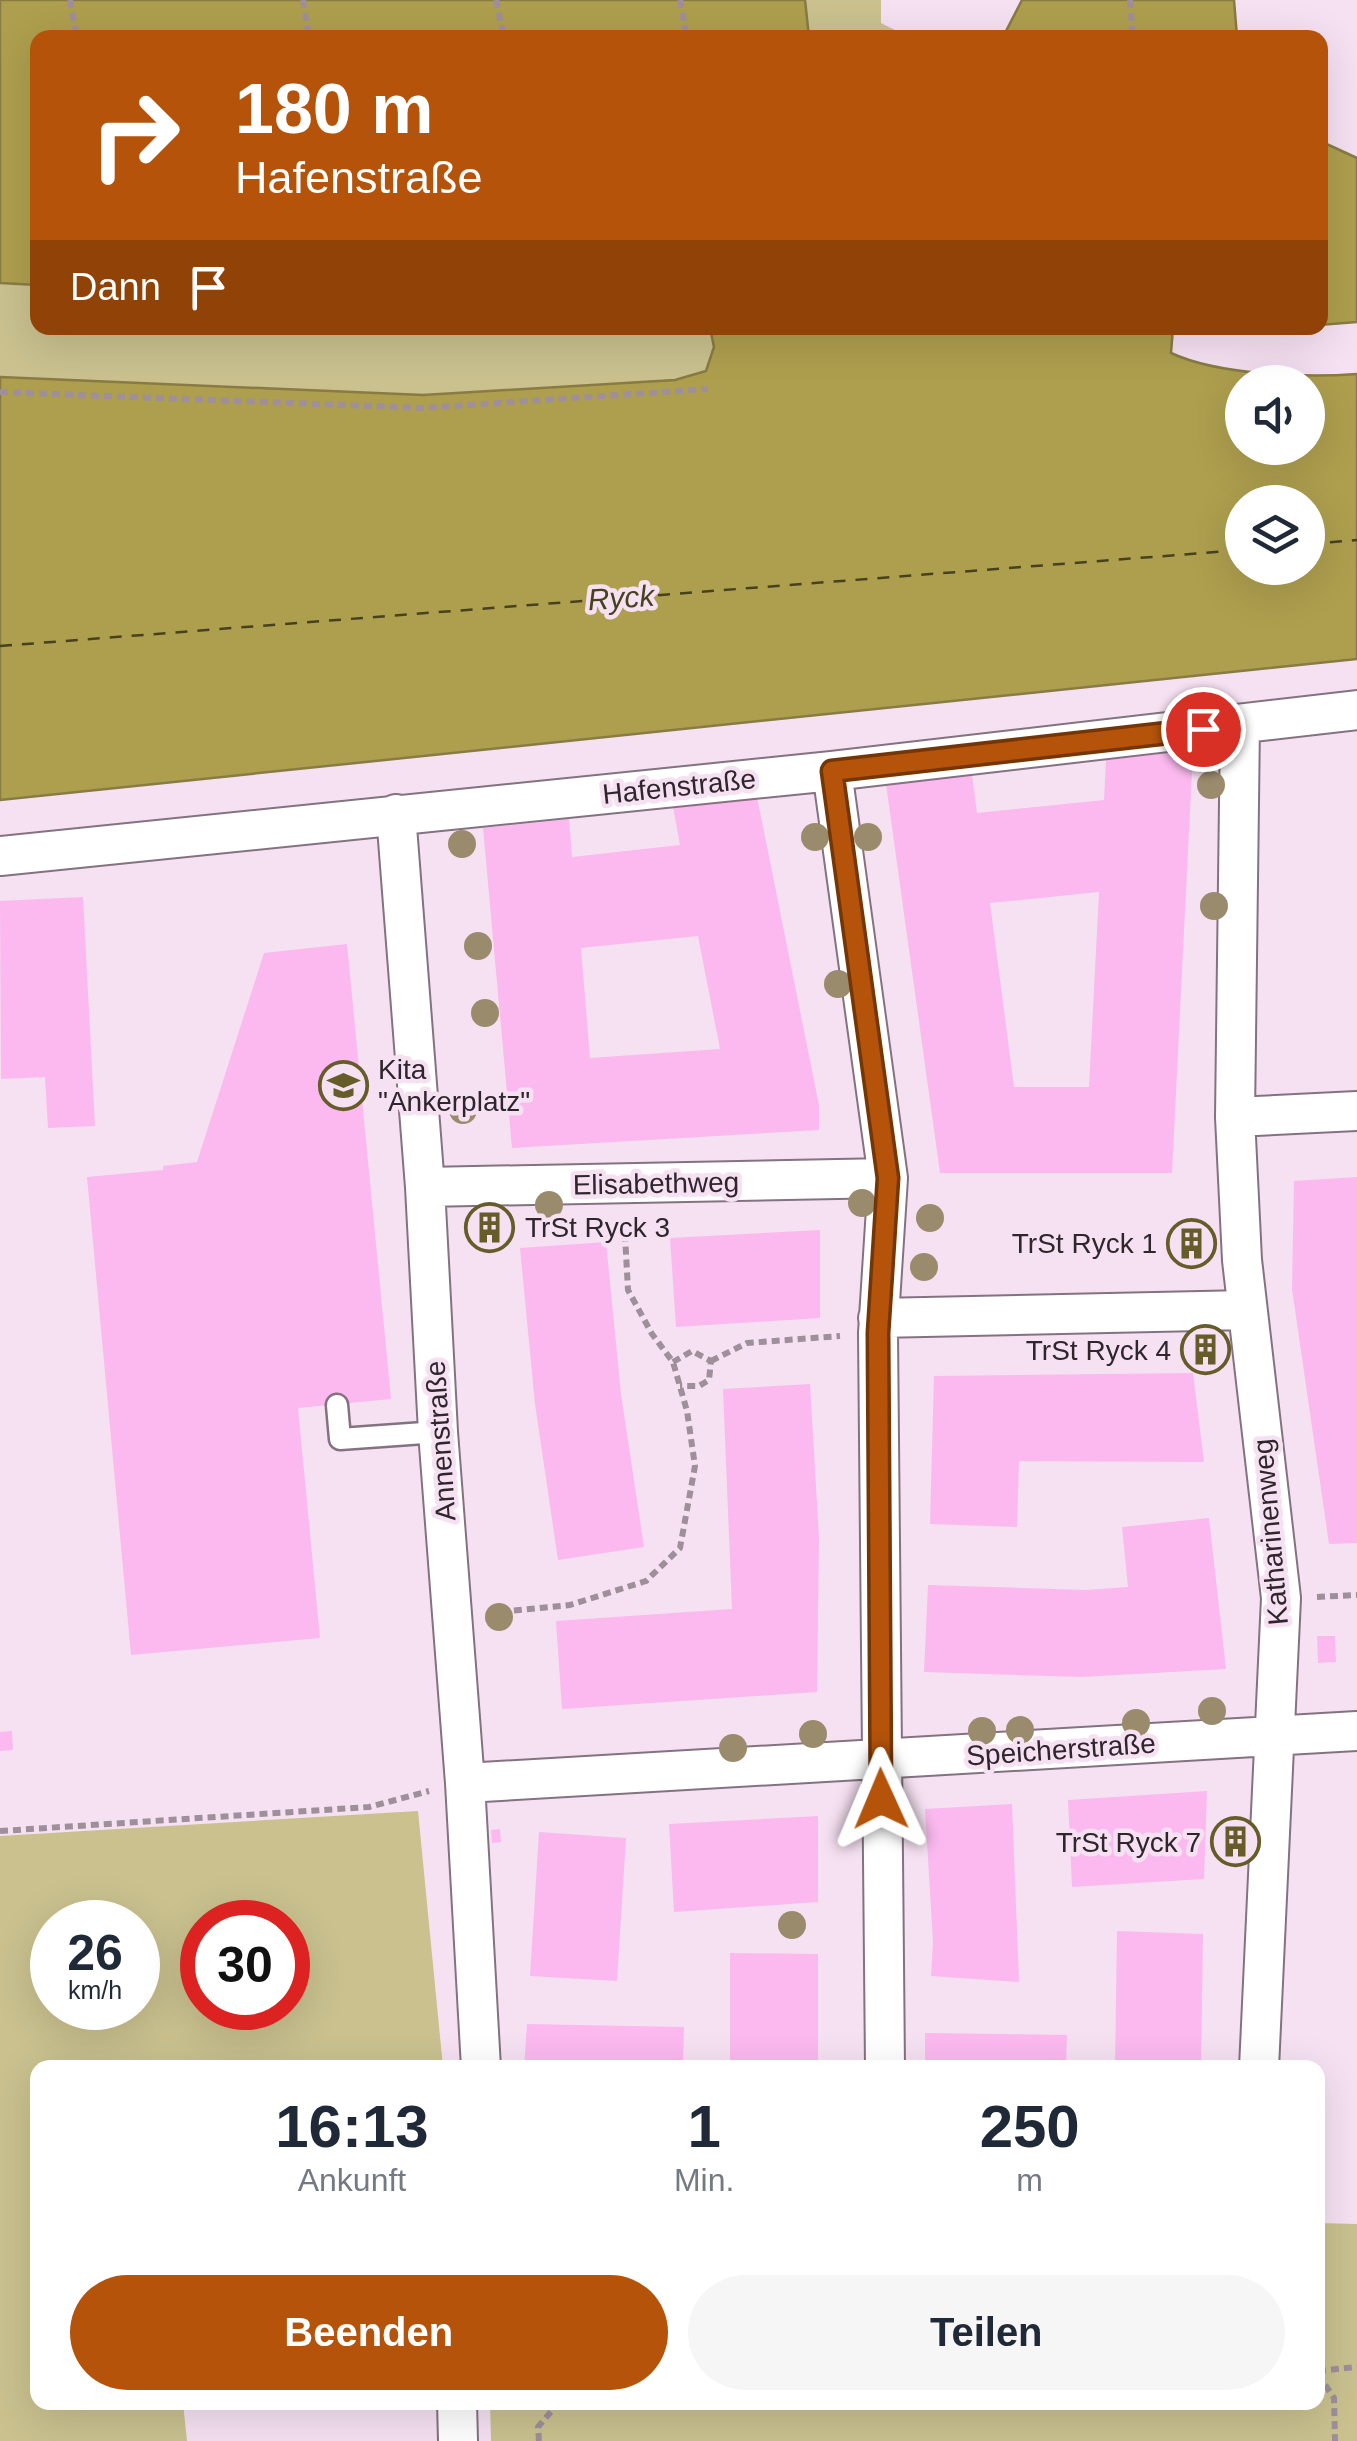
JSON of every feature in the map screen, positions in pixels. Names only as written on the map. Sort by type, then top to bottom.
[{"type":"street","name":"Hafenstraße","points":[[0,856],[832,771],[1357,710]]},
{"type":"street","name":"Katharinenweg","points":[[1240,724],[1235,1116],[1247,1310],[1281,1598],[1259,2060]]},
{"type":"street","points":[[832,771],[888,1178],[878,1325],[884,2060]]},
{"type":"street","name":"Annenstraße","points":[[396,814],[425,1188],[481,2060]]},
{"type":"street","points":[[1235,1116],[1357,1112]]},
{"type":"street","name":"Elisabethweg","points":[[425,1188],[888,1178]]},
{"type":"street","points":[[878,1325],[1247,1310]]},
{"type":"street","name":"Speicherstraße","points":[[464,1783],[1357,1731]]},
{"type":"street","points":[[457,2410],[458,2441]]},
{"type":"lane","points":[[337,1405],[340,1439],[438,1432]]},
{"type":"path","points":[[70,0],[75,30]]},
{"type":"path","points":[[302,0],[308,30]]},
{"type":"path","points":[[496,0],[502,30]]},
{"type":"path","points":[[680,0],[686,30]]},
{"type":"path","points":[[1130,0],[1132,30]]},
{"type":"path","points":[[0,392],[424,408],[708,389]]},
{"type":"path","points":[[452,1616],[570,1606],[646,1581],[680,1548],[695,1466],[673,1362],[628,1290],[623,1234],[628,1183]]},
{"type":"path","points":[[711,1361],[747,1343],[878,1325]]},
{"type":"path","points":[[673,1362],[692,1350],[711,1361]]},
{"type":"path","points":[[680,1386],[698,1386],[709,1380],[711,1361]]},
{"type":"path","points":[[0,1831],[369,1807],[464,1783]]},
{"type":"path","points":[[1325,2371],[1357,2367]]},
{"type":"path","points":[[1325,2383],[1334,2398],[1335,2441]]},
{"type":"path","points":[[539,2441],[538,2428],[552,2410]]},
{"type":"shaded area","points":[[805,0],[881,0],[881,23],[895,30],[808,30]]},
{"type":"shaded area","points":[[0,283],[30,285],[30,335],[711,335],[714,347],[706,371],[675,380],[423,395],[0,377]]},
{"type":"shaded area","points":[[418,1811],[442,2060],[30,2060],[30,2410],[184,2410],[187,2441],[0,2441],[0,1836]]},
{"type":"shaded area","points":[[1325,2223],[1357,2224],[1357,2441],[491,2441],[490,2410],[1325,2410]]},
{"type":"water","points":[[0,0],[805,0],[808,30],[30,30],[30,285],[0,283]]},
{"type":"water","points":[[1022,0],[1234,0],[1236,30],[1007,30]]},
{"type":"water","points":[[1328,145],[1357,158],[1357,322],[1328,324]]},
{"type":"water","name":"Ryck","points":[[711,335],[1172,335],[1171,353],[1225,368],[1225,465],[1325,465],[1325,375],[1357,374],[1357,659],[0,800],[0,377],[423,395],[675,380],[706,371],[714,347]]},
{"type":"building","points":[[1193,750],[1172,1173],[940,1173],[886,784],[972,775],[977,813],[1104,800],[1106,760]],"holes":[[[1099,892],[1089,1087],[1014,1087],[990,903]]]},
{"type":"building","points":[[757,797],[819,1105],[819,1130],[512,1148],[483,828],[569,819],[572,857],[680,845],[673,807]],"holes":[[[698,936],[720,1049],[590,1058],[581,948]]]},
{"type":"building","points":[[83,897],[95,1126],[48,1128],[45,1077],[1,1079],[0,901]]},
{"type":"building","points":[[347,944],[391,1399],[298,1408],[320,1638],[131,1655],[87,1177],[163,1170],[163,1166],[197,1162],[264,953]]},
{"type":"building","points":[[1357,1177],[1357,1543],[1329,1544],[1292,1289],[1294,1181]]},
{"type":"building","name":"TrSt Ryck 3","points":[[482,1222],[498,1222],[498,1231],[482,1232]]},
{"type":"building","points":[[820,1230],[820,1318],[676,1327],[670,1238]]},
{"type":"building","name":"TrSt Ryck 1","points":[[1195,1235],[1197,1251],[1189,1251],[1187,1236]]},
{"type":"building","points":[[606,1242],[621,1394],[644,1547],[558,1560],[535,1404],[520,1248]]},
{"type":"building","name":"TrSt Ryck 4","points":[[1198,1345],[1213,1345],[1214,1354],[1198,1355]]},
{"type":"building","points":[[1193,1373],[1204,1462],[1019,1461],[1017,1527],[930,1524],[934,1376]]},
{"type":"building","points":[[810,1384],[819,1538],[817,1692],[562,1709],[556,1621],[732,1609],[723,1389]]},
{"type":"building","points":[[1209,1518],[1226,1669],[1082,1677],[924,1672],[928,1585],[1085,1590],[1128,1587],[1122,1527]]},
{"type":"building","points":[[1317,1636],[1335,1636],[1336,1662],[1318,1663]]},
{"type":"building","points":[[12,1731],[13,1750],[0,1751],[0,1732]]},
{"type":"building","points":[[1207,1791],[1204,1879],[1072,1887],[1068,1800]]},
{"type":"building","points":[[1012,1804],[1019,1982],[931,1976],[933,1942],[925,1809]]},
{"type":"building","points":[[818,1816],[818,1902],[674,1912],[669,1824]]},
{"type":"building","points":[[500,1829],[501,1842],[492,1843],[491,1830]]},
{"type":"building","points":[[539,1832],[626,1838],[617,1981],[530,1976]]},
{"type":"building","name":"TrSt Ryck 7","points":[[1231,1835],[1240,1835],[1241,1849],[1232,1849]]},
{"type":"building","points":[[1117,1931],[1203,1934],[1201,2060],[1115,2060]]},
{"type":"building","points":[[730,1953],[818,1954],[818,2060],[730,2060]]},
{"type":"building","points":[[527,2024],[684,2027],[683,2060],[525,2060]]},
{"type":"building","points":[[925,2033],[1067,2035],[1066,2060],[925,2060]]},
{"type":"ferry route","points":[[1325,543],[1357,540]]},
{"type":"ferry route","points":[[0,646],[1225,551]]},
{"type":"place","name":"Kita \"Ankerplatz\"","points":[[343,1085]]},
{"type":"place","name":"TrSt Ryck 3","points":[[490,1227]]},
{"type":"place","name":"TrSt Ryck 1","points":[[1192,1243]]},
{"type":"place","name":"TrSt Ryck 4","points":[[1206,1350]]},
{"type":"place","name":"TrSt Ryck 7","points":[[1236,1842]]},
{"type":"route","points":[[881,1799],[878,1333],[888,1178],[832,771],[1203,729]]}]
